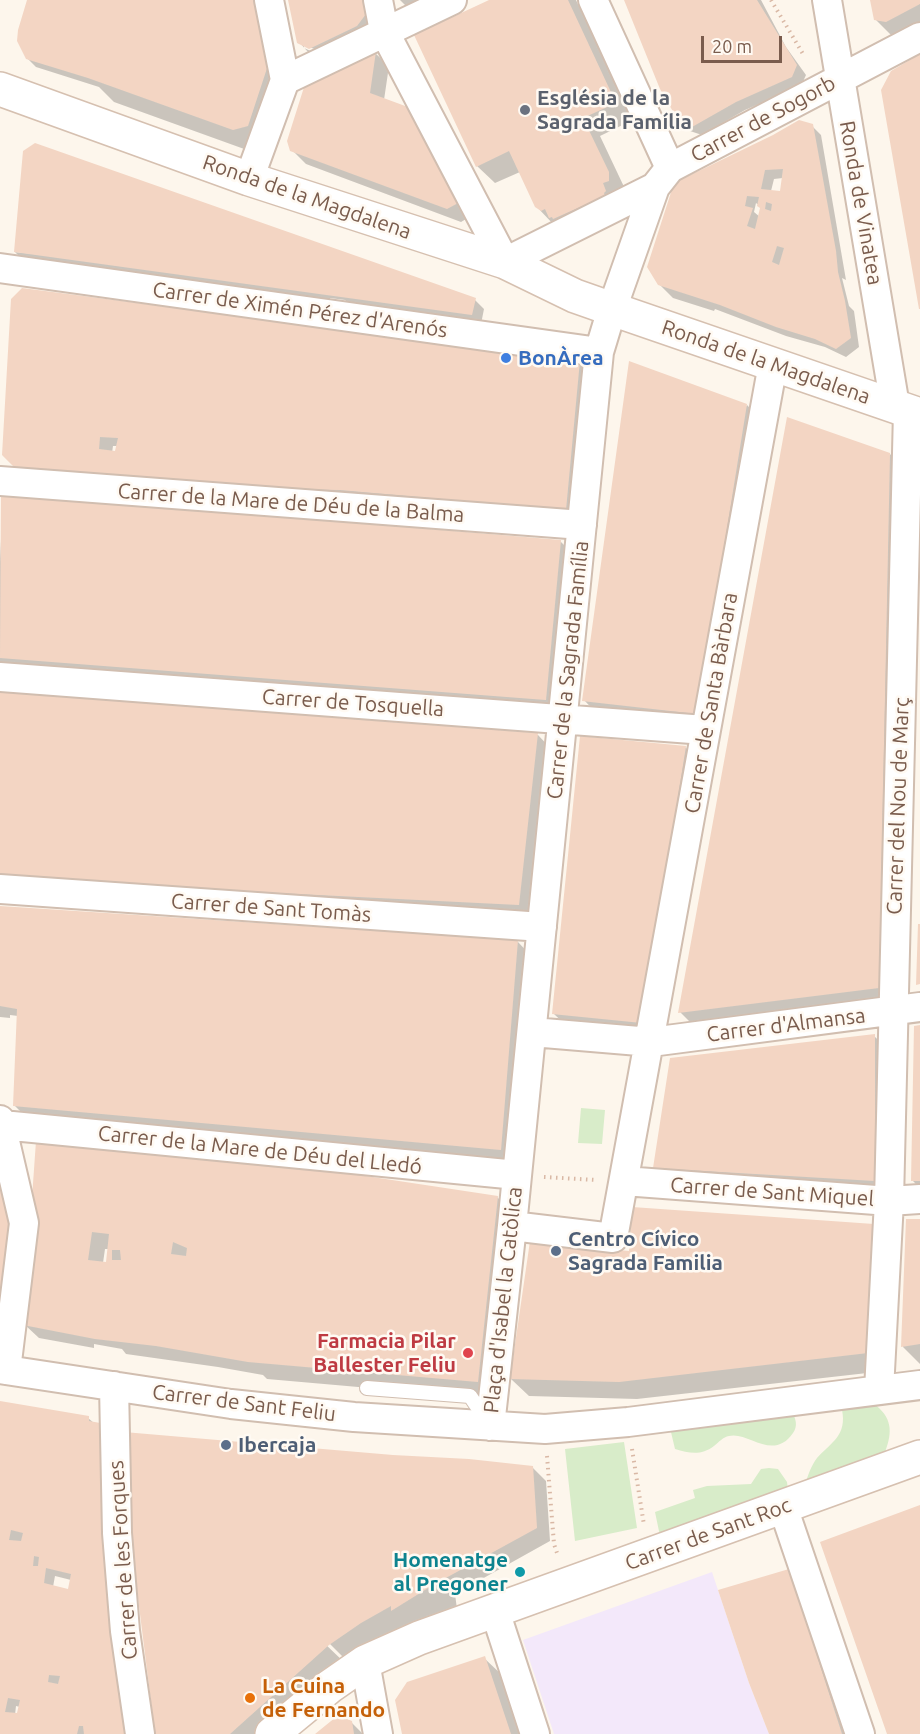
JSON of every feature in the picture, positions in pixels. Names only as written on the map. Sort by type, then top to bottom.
[{"type":"main road","name":"Ronda de la Magdalena","points":[[0,89],[249,179],[505,262],[575,296],[908,411]]},
{"type":"main road","name":"Carrer de Sant Roc","points":[[272,1734],[365,1662],[419,1638],[920,1458]]},
{"type":"street","points":[[249,179],[285,80],[269,0]]},
{"type":"street","points":[[378,0],[384,31],[505,262]]},
{"type":"street","points":[[285,80],[452,0]]},
{"type":"street","points":[[593,0],[663,177],[612,309]]},
{"type":"street","name":"Ronda de Vinatea","points":[[826,0],[908,411]]},
{"type":"street","name":"Carrer de Sogorb","points":[[505,262],[840,78],[920,37]]},
{"type":"street","name":"Carrer de Ximén Pérez d'Arenós","points":[[0,274],[599,352]]},
{"type":"street","name":"Carrer de la Sagrada Família","points":[[532,1032],[599,352],[612,309]]},
{"type":"street","name":"Carrer de Santa Bàrbara","points":[[651,1042],[705,730],[773,364]]},
{"type":"street","name":"Carrer del Nou de Març","points":[[879,1390],[889,1201],[906,1009],[908,411]]},
{"type":"street","name":"Carrer de la Mare de Déu de la Balma","points":[[0,481],[582,525]]},
{"type":"street","name":"Carrer de Tosquella","points":[[0,677],[705,730]]},
{"type":"street","name":"Carrer de Sant Tomàs","points":[[0,889],[542,927]]},
{"type":"street","name":"Carrer d'Almansa","points":[[651,1042],[906,1009]]},
{"type":"street","points":[[512,1226],[613,1238],[651,1042],[532,1032]]},
{"type":"street","name":"Plaça d'Isabel la Catòlica","points":[[490,1426],[532,1032]]},
{"type":"street","points":[[1,1122],[24,1223],[3,1369]]},
{"type":"street","name":"Carrer de la Mare de Déu del Lledó","points":[[1,1122],[517,1175]]},
{"type":"street","name":"Carrer de Sant Miquel","points":[[624,1181],[889,1201],[920,1199]]},
{"type":"street","name":"Carrer de Sant Feliu","points":[[3,1369],[231,1404],[490,1426]]},
{"type":"street","points":[[490,1426],[545,1429],[628,1422],[920,1385]]},
{"type":"street","name":"Carrer de les Forques","points":[[114,1386],[117,1533],[125,1631],[140,1734]]},
{"type":"street","points":[[783,1507],[860,1734]]},
{"type":"street","points":[[495,1611],[535,1734]]},
{"type":"street","points":[[365,1662],[378,1734]]},
{"type":"lane","points":[[367,1388],[470,1396],[490,1426]]},
{"type":"path","points":[[771,0],[803,54]]},
{"type":"path","name":"Plaça d'Isabel la Catòlica","points":[[517,1175],[624,1181]]},
{"type":"path","points":[[628,1422],[646,1538],[651,1555]]},
{"type":"path","points":[[546,1449],[554,1544],[568,1585]]},
{"type":"shaded area","points":[[712,1572],[749,1683],[769,1734],[554,1734],[523,1640]]},
{"type":"green space","points":[[581,1108],[605,1110],[602,1144],[578,1143]]},
{"type":"green space","points":[[873,1403],[884,1414],[889,1425],[890,1431],[885,1452],[805,1485],[815,1461],[840,1432],[843,1419],[842,1410],[817,1413],[813,1408]]},
{"type":"green space","points":[[792,1412],[796,1428],[785,1441],[777,1445],[761,1444],[729,1436],[709,1449],[690,1452],[675,1449],[670,1428]]},
{"type":"green space","points":[[624,1442],[637,1528],[575,1541],[565,1449]]},
{"type":"green space","points":[[761,1469],[778,1469],[787,1482],[788,1490],[660,1536],[655,1512],[695,1498],[693,1490],[707,1486],[751,1484]]},
{"type":"building","points":[[27,0],[259,0],[271,56],[248,126],[233,130],[88,78],[26,59],[17,41]]},
{"type":"building","points":[[288,0],[365,0],[366,14],[357,26],[309,49],[297,43]]},
{"type":"building","name":"Església de la Sagrada Família","points":[[489,0],[568,0],[616,103],[583,118],[609,172],[609,181],[603,183],[605,196],[553,219],[549,218],[545,209],[541,211],[535,207],[509,151],[476,167],[414,35]]},
{"type":"building","points":[[624,0],[757,0],[797,65],[792,77],[736,102],[692,127],[679,122],[660,89]]},
{"type":"building","points":[[870,0],[920,0],[920,4],[886,22],[874,20]]},
{"type":"building","points":[[376,51],[370,93],[416,110],[413,118],[424,124],[460,202],[447,209],[290,151],[287,141],[305,84]]},
{"type":"building","points":[[920,54],[919,309],[881,90],[891,71]]},
{"type":"building","points":[[799,120],[813,124],[851,338],[836,349],[815,339],[658,285],[647,267],[674,183]],"holes":[[[783,169],[780,191],[761,189],[765,170]],[[747,196],[759,197],[757,206],[760,208],[755,229],[747,226],[753,208],[745,206]],[[766,202],[772,204],[771,211],[765,209]],[[777,246],[784,248],[779,265],[772,262]]]},
{"type":"building","points":[[35,143],[476,298],[472,315],[14,252],[23,151]]},
{"type":"building","points":[[22,288],[292,321],[580,360],[566,510],[340,490],[279,489],[16,469],[2,455],[11,299]],"holes":[[[100,437],[118,438],[115,451],[99,449]]]},
{"type":"building","points":[[629,361],[747,404],[697,714],[582,701]]},
{"type":"building","points":[[787,417],[890,453],[879,988],[678,1013]]},
{"type":"building","points":[[1,493],[561,540],[546,700],[0,658]]},
{"type":"building","points":[[0,692],[538,733],[519,905],[38,881],[0,875]]},
{"type":"building","points":[[580,736],[686,746],[642,1023],[552,1014]]},
{"type":"building","points":[[0,906],[518,940],[501,1150],[13,1106],[17,1009],[0,1006]]},
{"type":"building","points":[[918,924],[920,924],[920,984],[916,985]]},
{"type":"building","points":[[920,1025],[920,1181],[911,1181],[914,1026]]},
{"type":"building","points":[[875,1034],[875,1181],[653,1168],[670,1058]]},
{"type":"building","points":[[36,1141],[326,1170],[498,1196],[478,1382],[248,1362],[156,1346],[95,1339],[23,1325]],"holes":[[[92,1232],[109,1234],[106,1262],[88,1260]],[[173,1242],[187,1248],[186,1256],[171,1254]],[[112,1250],[120,1250],[121,1260],[112,1260]]]},
{"type":"building","points":[[0,1160],[13,1211],[0,1319]]},
{"type":"building","points":[[632,1207],[874,1224],[868,1353],[619,1382],[510,1379],[530,1241],[629,1251]]},
{"type":"building","points":[[906,1219],[920,1219],[920,1344],[901,1347]]},
{"type":"building","points":[[0,1401],[89,1416],[89,1421],[106,1424],[127,1734],[84,1734],[83,1726],[79,1726],[77,1734],[0,1734]],"holes":[[[11,1530],[23,1533],[21,1541],[9,1540]],[[34,1556],[39,1557],[38,1566],[33,1566]],[[46,1568],[71,1574],[68,1589],[44,1583]],[[49,1675],[60,1676],[58,1684],[48,1682]],[[8,1698],[20,1700],[17,1713],[5,1712]]]},
{"type":"building","points":[[124,1432],[533,1466],[537,1528],[433,1585],[391,1611],[391,1606],[361,1623],[329,1645],[230,1734],[155,1734],[135,1574]]},
{"type":"building","points":[[920,1505],[920,1734],[887,1734],[820,1542]]},
{"type":"building","points":[[789,1569],[842,1734],[769,1734],[749,1683],[718,1590]]},
{"type":"building","points":[[485,1656],[511,1734],[402,1734],[395,1700],[407,1682]]},
{"type":"building","points":[[336,1717],[352,1721],[354,1734],[315,1734]]},
{"type":"place","name":"Església de la Sagrada Família","points":[[525,110]]},
{"type":"place","name":"BonÀrea","points":[[506,358]]},
{"type":"place","name":"Centro Cívico Sagrada Familia","points":[[556,1251]]},
{"type":"place","name":"Farmacia Pilar Ballester Feliu","points":[[468,1353]]},
{"type":"place","name":"Ibercaja","points":[[226,1445]]},
{"type":"place","name":"Homenatge al Pregoner","points":[[520,1572]]},
{"type":"place","name":"La Cuina de Fernando","points":[[250,1698]]}]
